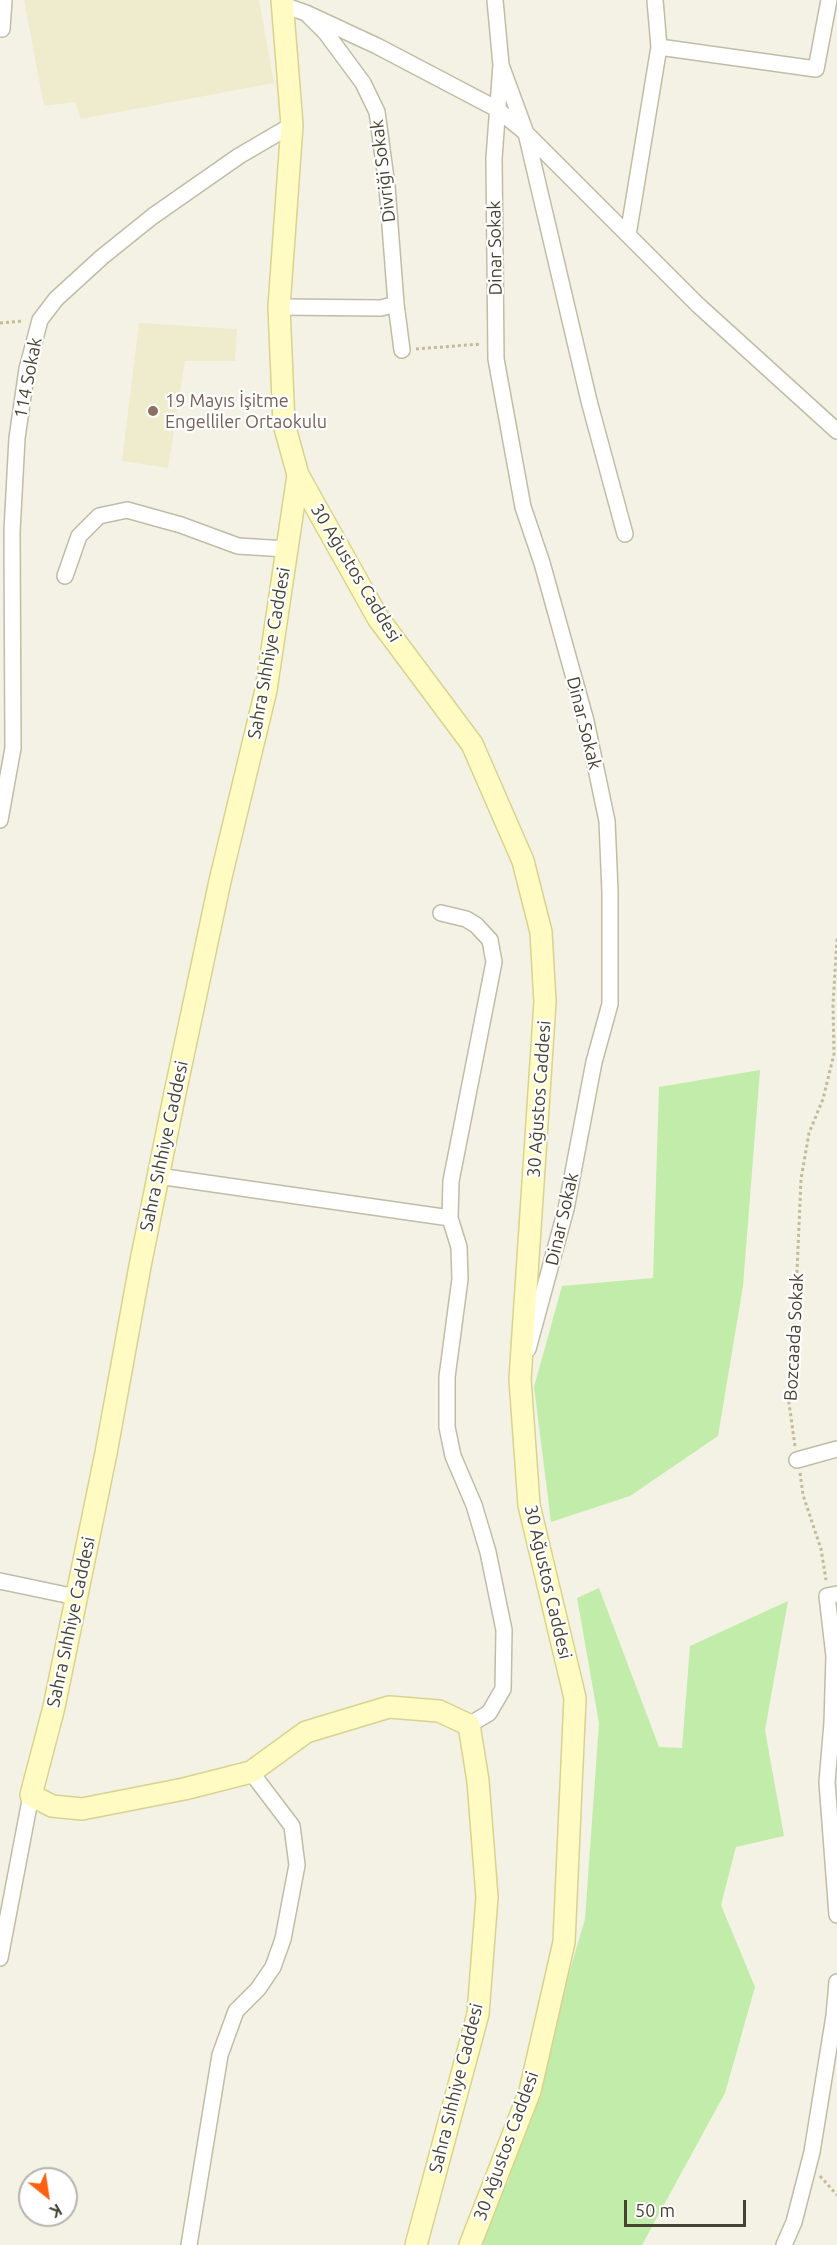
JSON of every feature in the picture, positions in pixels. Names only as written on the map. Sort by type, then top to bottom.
[{"type":"street","points":[[2,29],[4,0]]},
{"type":"street","points":[[495,0],[501,65],[526,133],[589,402],[625,534]]},
{"type":"street","points":[[628,235],[659,47],[655,0]]},
{"type":"street","points":[[659,47],[816,69],[829,0]]},
{"type":"street","name":"Divriği Sokak","points":[[282,2],[306,13],[326,33],[363,83],[377,112],[387,186],[402,350]]},
{"type":"street","name":"30 Ağustos Caddesi","points":[[282,2],[292,125],[279,307],[284,424],[298,475],[378,618],[472,744],[523,861],[541,932],[545,1002],[520,1379],[529,1505],[575,1698],[564,1942],[530,2091],[470,2245]]},
{"type":"street","points":[[306,13],[377,46],[497,109],[526,133],[698,305],[837,431]]},
{"type":"street","name":"Dinar Sokak","points":[[501,65],[494,158],[496,359],[523,507],[542,563],[586,721],[607,821],[610,892],[610,1004],[594,1062],[566,1209],[520,1379]]},
{"type":"street","name":"114 Sokak","points":[[0,820],[13,748],[7,721],[17,438],[27,369],[40,320],[56,299],[102,257],[153,216],[239,156],[292,125]]},
{"type":"street","points":[[279,307],[381,308],[396,304]]},
{"type":"street","name":"Sahra Sıhhiye Caddesi","points":[[31,1794],[54,1707],[106,1453],[158,1176],[220,881],[266,690],[298,475]]},
{"type":"street","points":[[65,576],[79,536],[99,516],[127,510],[181,525],[238,546],[286,549]]},
{"type":"street","points":[[0,1958],[31,1794],[52,1806],[82,1809],[184,1789],[251,1772],[306,1732],[389,1707],[439,1711],[469,1725],[489,1713],[503,1689],[504,1630],[488,1552],[474,1505],[453,1456],[447,1427],[447,1377],[460,1279],[459,1247],[450,1218],[452,1181],[494,962],[490,940],[476,925],[466,919],[441,913]]},
{"type":"street","points":[[158,1176],[450,1218]]},
{"type":"street","points":[[797,1460],[837,1449]]},
{"type":"street","points":[[0,1581],[76,1597]]},
{"type":"street","points":[[832,1595],[834,1656],[827,1782],[837,1915]]},
{"type":"street","name":"Sahra Sıhhiye Caddesi","points":[[416,2245],[478,2014],[487,1897],[478,1781],[469,1725]]},
{"type":"street","points":[[189,2245],[220,2055],[237,2011],[258,1989],[273,1967],[283,1940],[297,1865],[292,1826],[251,1772]]},
{"type":"street","points":[[784,2245],[794,2222],[809,2163],[834,2016],[837,1982]]},
{"type":"path","points":[[0,323],[40,320]]},
{"type":"path","points":[[402,350],[496,343]]},
{"type":"path","name":"Bozcaada Sokak","points":[[832,1595],[821,1549],[803,1495],[788,1396],[796,1295],[801,1179],[809,1133],[823,1099],[834,1054],[833,1005],[837,938]]},
{"type":"path","points":[[809,2163],[837,2195]]},
{"type":"shaded area","points":[[24,0],[259,0],[274,83],[81,119],[75,102],[44,106]]},
{"type":"shaded area","name":"19 Mayıs İşitme Engelliler Ortaokulu","points":[[139,323],[237,329],[235,361],[185,361],[168,468],[122,461]]},
{"type":"green space","points":[[760,1070],[743,1286],[718,1436],[630,1496],[551,1522],[534,1387],[562,1286],[653,1278],[659,1087]]},
{"type":"green space","points":[[599,1588],[659,1747],[682,1748],[690,1646],[788,1601],[765,1730],[784,1836],[736,1847],[721,1905],[755,1987],[725,2093],[642,2245],[462,2245],[508,2182],[585,1919],[599,1723],[577,1598]]},
{"type":"place","name":"19 Mayıs İşitme Engelliler Ortaokulu","points":[[153,411]]}]
